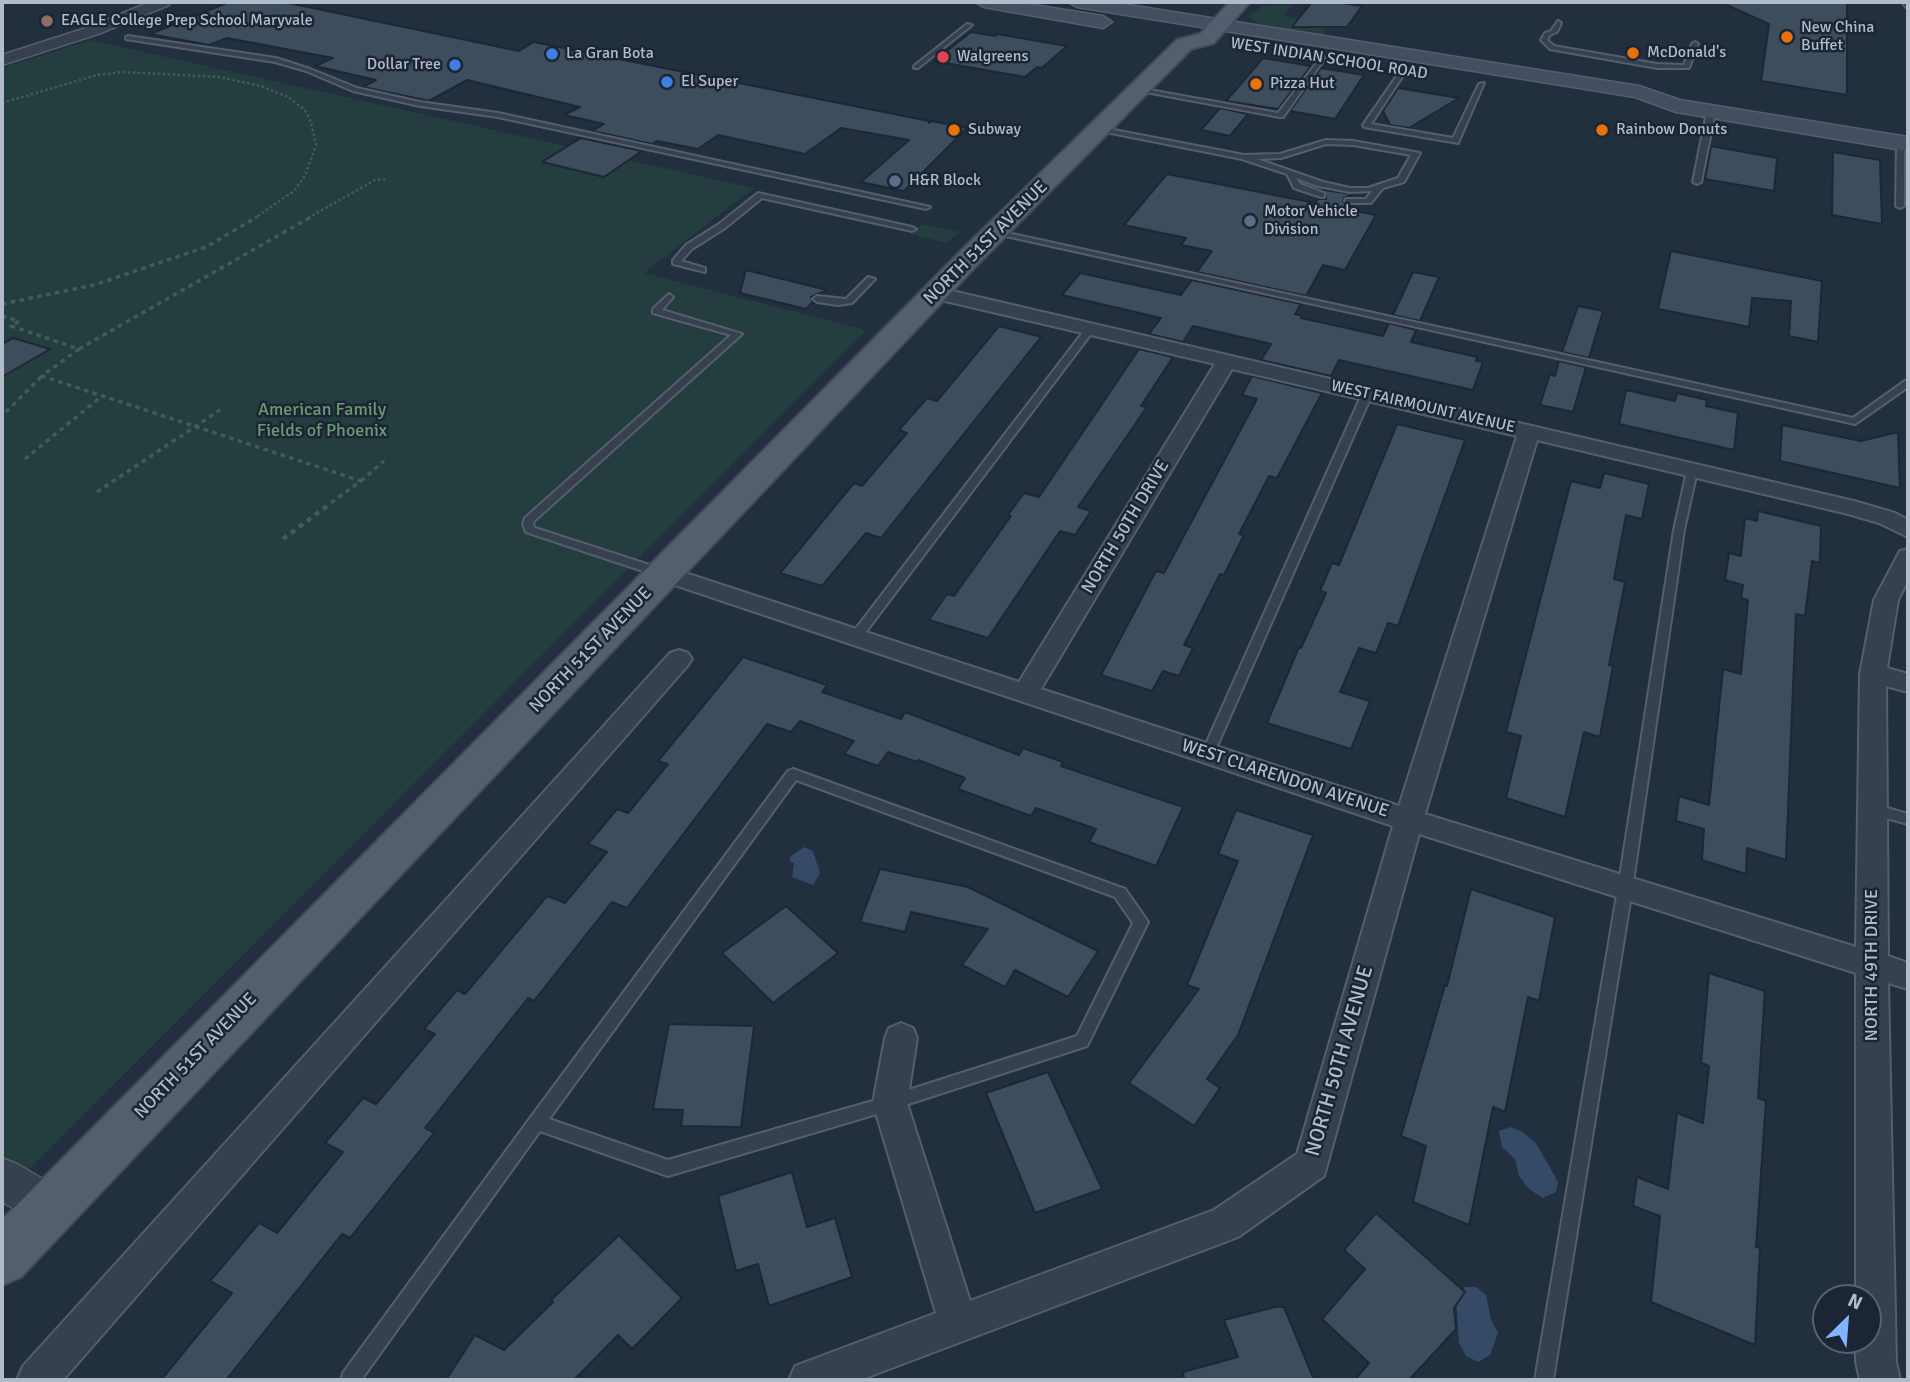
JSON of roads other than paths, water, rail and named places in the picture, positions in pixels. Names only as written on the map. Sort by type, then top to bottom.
[{"type":"main road","points":[[984,2],[1185,33],[1213,32],[1240,2]]},
{"type":"main road","points":[[1077,2],[1185,33]]},
{"type":"main road","name":"NORTH 51ST AVENUE","points":[[2,1258],[935,293],[1101,129],[1138,90],[1209,2]]},
{"type":"main road","name":"WEST INDIAN SCHOOL ROAD","points":[[1213,32],[1322,58],[1636,109],[1676,106]]},
{"type":"main road","name":"WEST INDIAN SCHOOL ROAD","points":[[1213,32],[1639,92],[1676,106],[1904,143]]},
{"type":"street","points":[[2,60],[92,31],[163,2]]},
{"type":"street","name":"WEST FAIRMOUNT AVENUE","points":[[935,293],[1854,508],[1887,518],[1908,530]]},
{"type":"street","name":"NORTH 50TH DRIVE","points":[[1025,694],[1227,361]]},
{"type":"street","name":"NORTH 50TH AVENUE","points":[[809,1380],[1225,1224],[1312,1164],[1409,820],[1529,432]]},
{"type":"street","name":"NORTH 49TH DRIVE","points":[[1880,1380],[1877,1362],[1871,964],[1873,674],[1886,600],[1907,560]]},
{"type":"street","name":"WEST CLARENDON AVENUE","points":[[665,574],[1409,820],[1908,976]]},
{"type":"street","points":[[37,1380],[679,659]]},
{"type":"street","points":[[1873,674],[1908,683]]},
{"type":"street","points":[[901,1038],[890,1103],[958,1322]]},
{"type":"street","points":[[2,1178],[50,1207]]},
{"type":"lane","points":[[1554,32],[1558,23]]},
{"type":"lane","points":[[916,67],[969,25]]},
{"type":"lane","points":[[1554,32],[1578,52]]},
{"type":"lane","points":[[1554,32],[1547,34],[1544,40],[1547,45],[1683,69],[1690,62],[1695,44]]},
{"type":"lane","points":[[128,38],[276,60],[355,90],[420,104],[498,114],[926,207]]},
{"type":"lane","points":[[1138,90],[1281,115],[1322,58]]},
{"type":"lane","points":[[1403,71],[1367,125],[1455,141],[1482,84]]},
{"type":"lane","points":[[1697,183],[1711,112]]},
{"type":"lane","points":[[1101,129],[1244,157],[1290,175],[1350,190],[1380,187],[1401,180],[1416,153],[1353,143],[1326,142],[1281,156],[1244,157]]},
{"type":"lane","points":[[1900,206],[1904,143]]},
{"type":"lane","points":[[1290,175],[1297,186],[1321,195]]},
{"type":"lane","points":[[1349,201],[1368,201],[1380,187]]},
{"type":"lane","points":[[702,270],[676,262],[689,247],[722,226],[761,195],[912,229]]},
{"type":"lane","points":[[997,232],[1855,421],[1908,383]]},
{"type":"lane","points":[[817,299],[838,302],[849,300],[871,279]]},
{"type":"lane","points":[[665,574],[530,530],[528,524],[529,520],[737,334],[656,311],[669,297]]},
{"type":"lane","points":[[855,638],[1090,330]]},
{"type":"lane","points":[[1208,753],[1367,394]]},
{"type":"lane","points":[[1544,1380],[1625,888],[1679,530],[1692,471]]},
{"type":"lane","points":[[350,1380],[537,1122],[793,774],[1120,893],[1141,922],[1082,1041],[890,1103],[668,1168],[537,1122]]},
{"type":"lane","points":[[1872,809],[1908,819]]},
{"type":"water","points":[[804,847],[813,851],[820,873],[813,885],[792,877],[794,863],[790,862],[790,857]]},
{"type":"water","points":[[1510,1127],[1521,1131],[1536,1143],[1558,1182],[1556,1192],[1543,1198],[1529,1189],[1519,1176],[1515,1159],[1502,1147],[1499,1131]]},
{"type":"water","points":[[1465,1287],[1476,1287],[1486,1295],[1491,1320],[1498,1333],[1490,1355],[1478,1362],[1466,1356],[1459,1343],[1456,1299]]},
{"type":"place","name":"EAGLE College Prep School Maryvale","points":[[47,21]]},
{"type":"place","name":"New China Buffet","points":[[1787,37]]},
{"type":"place","name":"McDonald's","points":[[1633,53]]},
{"type":"place","name":"La Gran Bota","points":[[552,54]]},
{"type":"place","name":"Walgreens","points":[[943,57]]},
{"type":"place","name":"Dollar Tree","points":[[455,65]]},
{"type":"place","name":"El Super","points":[[667,82]]},
{"type":"place","name":"Pizza Hut","points":[[1256,84]]},
{"type":"place","name":"Subway","points":[[954,130]]},
{"type":"place","name":"Rainbow Donuts","points":[[1602,130]]},
{"type":"place","name":"H&R Block","points":[[895,181]]},
{"type":"place","name":"Motor Vehicle Division","points":[[1250,221]]},
{"type":"park label","name":"American Family Fields of Phoenix","points":[[322,420]]}]
